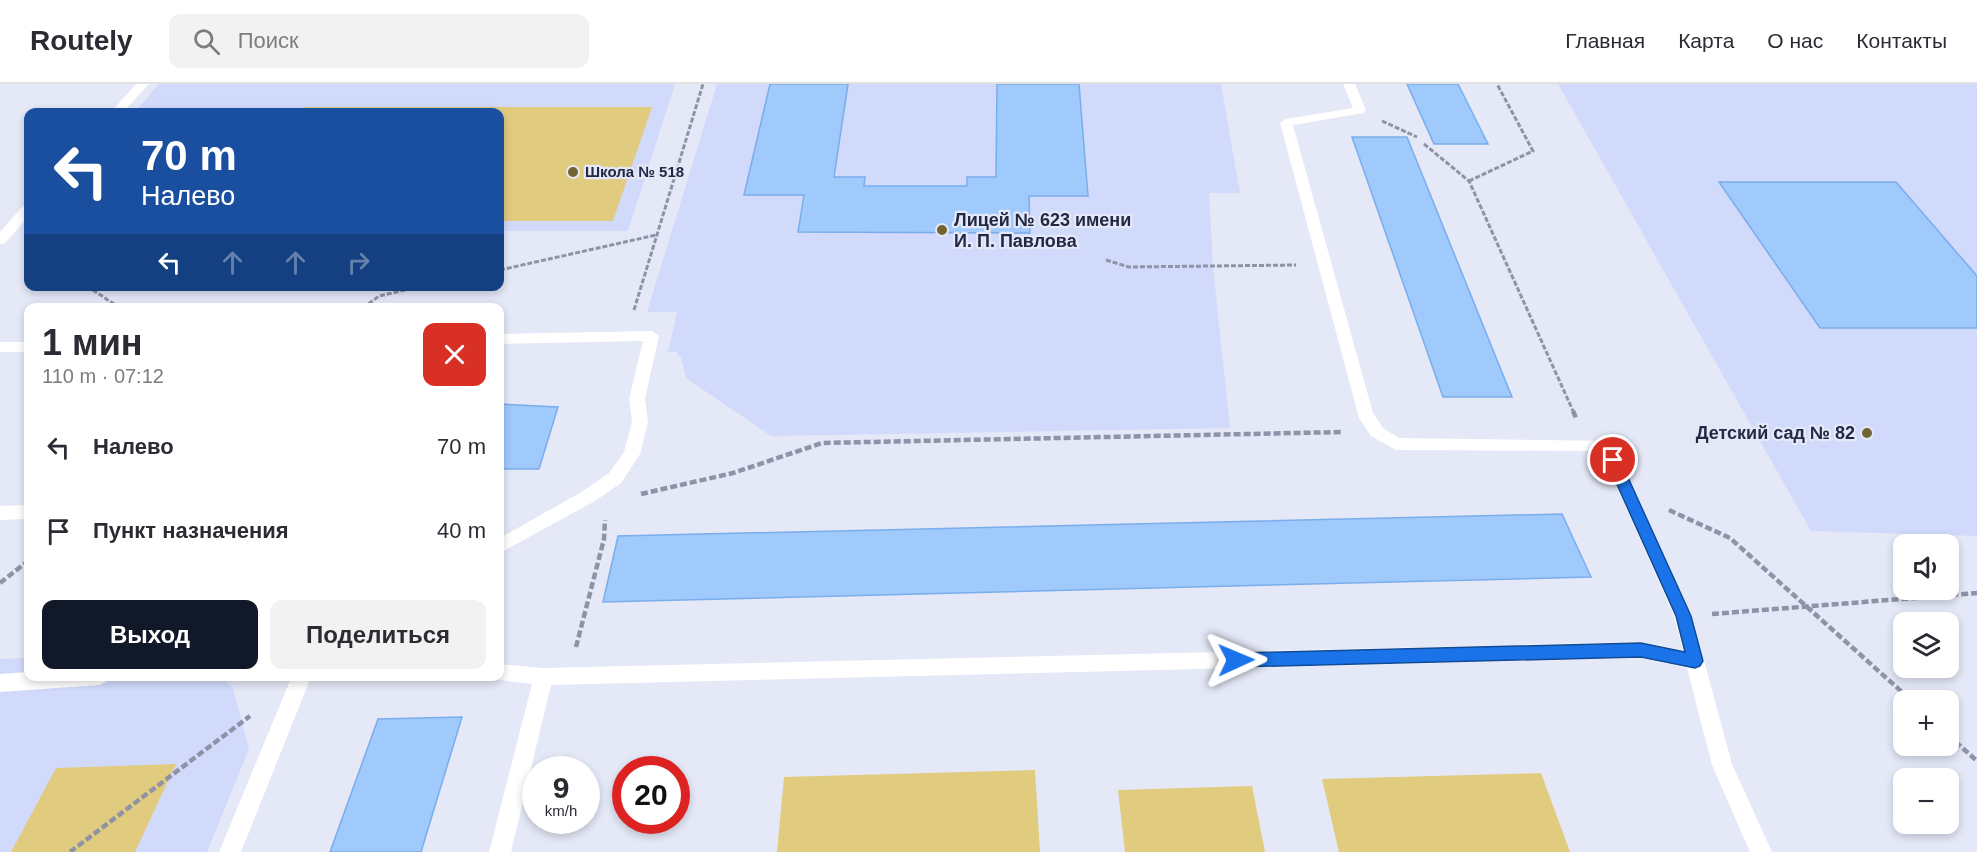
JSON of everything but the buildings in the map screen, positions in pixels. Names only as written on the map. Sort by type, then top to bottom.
[{"type":"lane","points":[[121,108],[143,84]]},
{"type":"lane","points":[[1349,84],[1360,110],[1286,123],[1365,414],[1377,432],[1396,444],[1606,445],[1683,616],[1722,765],[1761,852]]},
{"type":"lane","points":[[0,240],[24,213]]},
{"type":"lane","points":[[504,339],[652,336],[637,399],[640,423],[632,454],[615,478],[589,496],[504,544]]},
{"type":"lane","points":[[0,347],[24,347]]},
{"type":"lane","points":[[0,513],[24,512]]},
{"type":"lane","points":[[504,673],[543,677],[1641,650],[1695,661]]},
{"type":"lane","points":[[500,852],[543,677]]},
{"type":"lane","points":[[0,683],[28,681]]},
{"type":"lane","points":[[230,852],[301,681]]},
{"type":"path","points":[[626,336],[704,84]]},
{"type":"path","points":[[1469,181],[1533,152],[1497,84]]},
{"type":"path","points":[[1360,110],[1417,137]]},
{"type":"path","points":[[1424,144],[1469,181],[1588,445]]},
{"type":"path","points":[[504,269],[657,234]]},
{"type":"path","points":[[1106,260],[1129,267],[1324,265]]},
{"type":"path","points":[[94,291],[112,303]]},
{"type":"path","points":[[370,303],[379,296],[401,291]]},
{"type":"path","points":[[639,494],[716,479],[785,458],[822,443],[1377,432]]},
{"type":"path","points":[[1627,491],[1730,538],[1808,605],[1900,690]]},
{"type":"path","points":[[568,676],[604,539],[606,501],[589,496]]},
{"type":"path","points":[[0,583],[24,564]]},
{"type":"path","points":[[1683,616],[1977,593]]},
{"type":"path","points":[[70,852],[255,712]]},
{"type":"path","points":[[1959,745],[1977,761]]},
{"type":"shaded area","name":"Школа № 518","points":[[159,84],[675,84],[628,231],[504,231],[504,108],[138,108]]},
{"type":"shaded area","name":"Лицей № 623 имени И. П. Павлова","points":[[717,84],[1221,84],[1240,193],[1209,193],[1213,267],[1230,428],[771,436],[686,378],[681,358],[676,352],[668,352],[677,312],[647,312]]},
{"type":"shaded area","name":"Детский сад № 82","points":[[1558,84],[1977,84],[1977,536],[1811,531]]},
{"type":"shaded area","points":[[652,107],[613,221],[504,221],[504,108],[304,108]]},
{"type":"shaded area","points":[[24,658],[24,681],[226,681],[233,688],[249,749],[207,852],[0,852],[0,659]]},
{"type":"shaded area","points":[[176,764],[135,852],[11,852],[56,768]]},
{"type":"shaded area","points":[[1035,770],[1040,852],[777,852],[784,777]]},
{"type":"shaded area","points":[[1541,773],[1570,852],[1339,852],[1322,779]]},
{"type":"shaded area","points":[[1252,786],[1265,852],[1125,852],[1118,790]]},
{"type":"place","name":"Школа № 518","points":[[573,172]]},
{"type":"place","name":"Лицей № 623 имени И. П. Павлова","points":[[942,230]]},
{"type":"place","name":"Детский сад № 82","points":[[1867,433]]},
{"type":"route","points":[[1236,660],[1641,650],[1695,661],[1683,616],[1613,460]]}]
